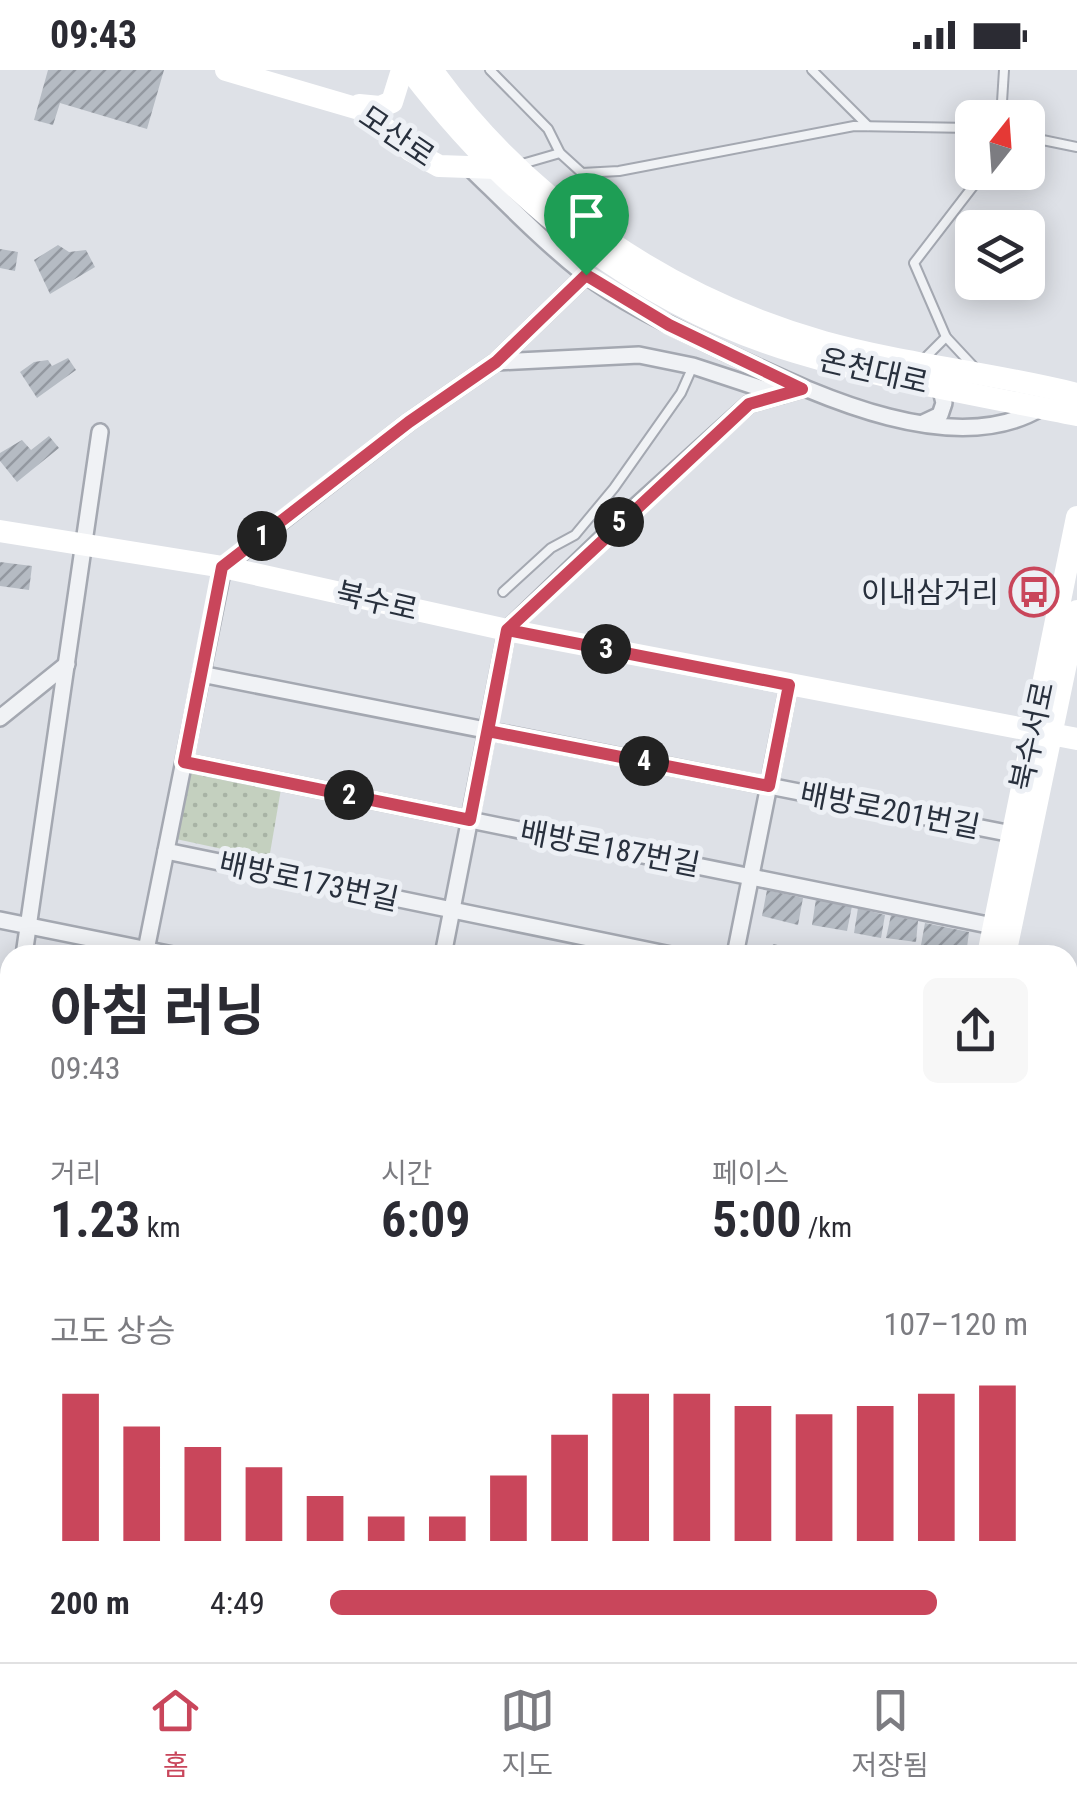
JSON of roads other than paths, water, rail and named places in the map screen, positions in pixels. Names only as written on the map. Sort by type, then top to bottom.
[{"type":"street","name":"모산로","points":[[226,70],[346,102],[384,124],[423,160],[439,166],[491,168]]},
{"type":"street","points":[[346,102],[366,107],[392,102],[402,70]]},
{"type":"street","name":"온천대로","points":[[410,70],[491,168],[606,260],[731,329],[794,352],[1077,415]]},
{"type":"street","name":"온천대로","points":[[432,70],[491,168],[637,259],[725,306],[821,341],[917,364],[1077,394]]},
{"type":"street","points":[[491,168],[586,275],[669,325],[802,389],[923,423],[995,426],[1020,420],[1041,408]]},
{"type":"street","points":[[147,945],[222,567],[409,422],[496,362],[586,275]]},
{"type":"street","points":[[496,362],[640,356],[693,366],[781,395]]},
{"type":"street","points":[[923,423],[940,414],[944,403],[940,386]]},
{"type":"street","points":[[445,945],[507,630],[749,404],[802,389]]},
{"type":"street","points":[[25,945],[100,432]]},
{"type":"street","name":"북수서로","points":[[1008,945],[1077,517]]},
{"type":"street","name":"북수로","points":[[0,530],[222,567],[507,630],[1077,739]]},
{"type":"street","name":"북수서로","points":[[990,945],[1012,834],[1077,611]]},
{"type":"street","points":[[0,718],[68,664]]},
{"type":"street","points":[[201,674],[769,786]]},
{"type":"street","name":"배방로201번길","points":[[737,945],[789,685]]},
{"type":"street","points":[[184,762],[470,820]]},
{"type":"street","name":"배방로201번길","points":[[769,786],[1012,834]]},
{"type":"street","name":"배방로187번길","points":[[470,820],[751,877]]},
{"type":"street","name":"배방로173번길","points":[[166,851],[452,910]]},
{"type":"street","points":[[751,877],[994,926]]},
{"type":"street","points":[[452,910],[622,945]]},
{"type":"street","points":[[0,920],[114,945]]},
{"type":"lane","points":[[490,70],[548,129],[560,153],[582,173],[619,171],[868,126],[955,128]]},
{"type":"lane","points":[[812,70],[868,126]]},
{"type":"lane","points":[[1002,100],[1004,70]]},
{"type":"lane","points":[[1045,141],[1077,146]]},
{"type":"lane","points":[[491,168],[560,153]]},
{"type":"lane","points":[[970,190],[914,263],[946,337],[984,377]]},
{"type":"lane","points":[[917,364],[935,353],[946,337]]},
{"type":"lane","points":[[503,592],[551,548],[574,535],[594,512],[681,393],[693,366]]},
{"type":"place","name":"이내삼거리","points":[[1034,592]]}]
